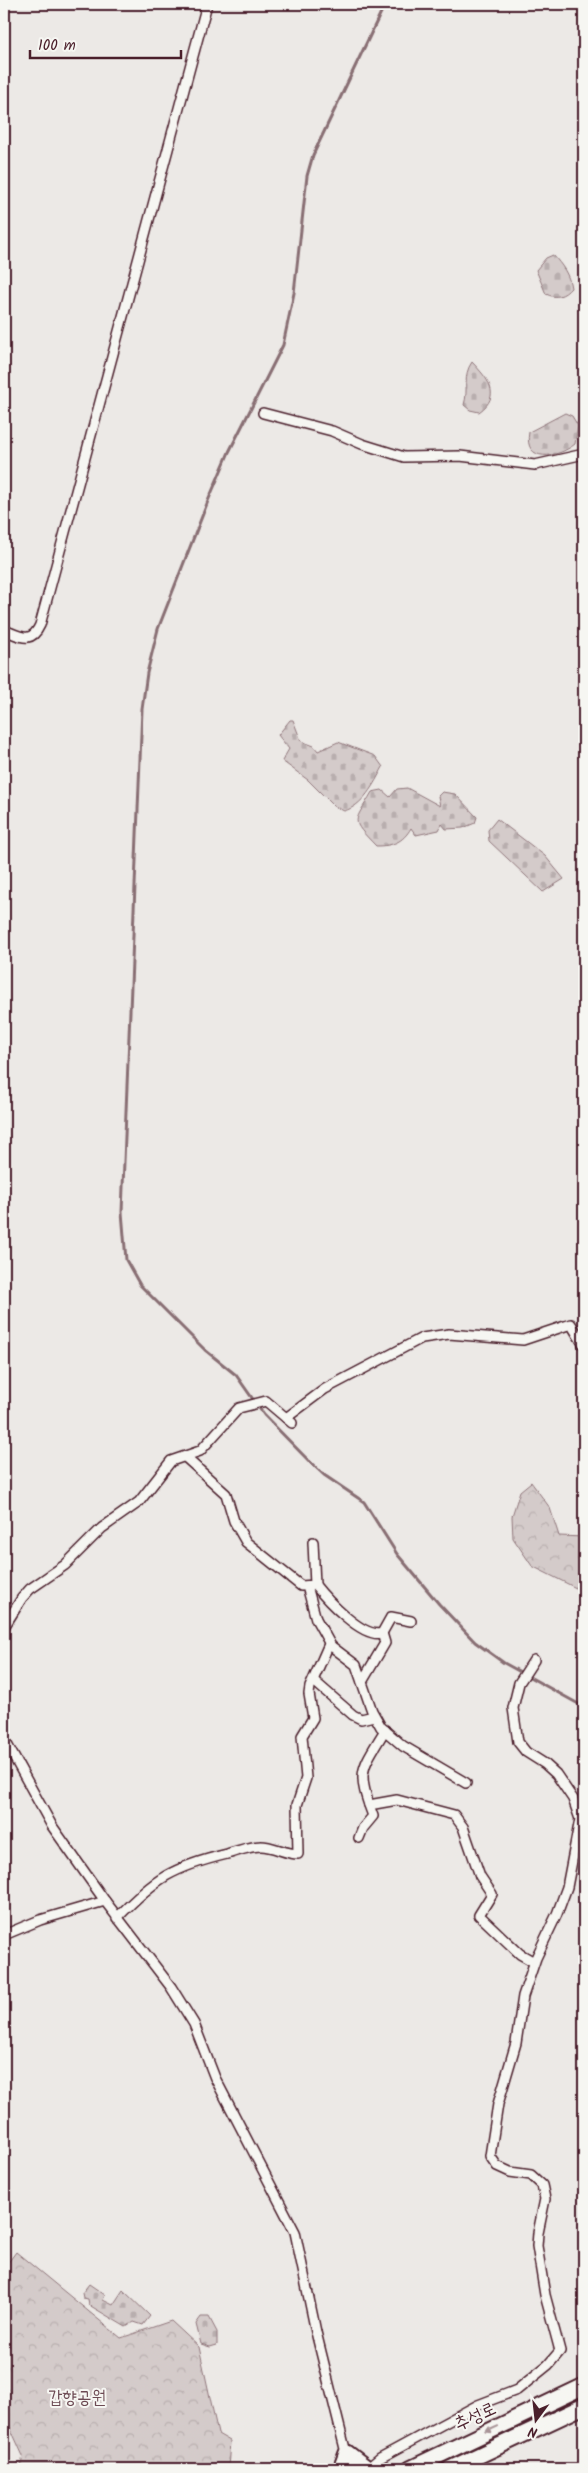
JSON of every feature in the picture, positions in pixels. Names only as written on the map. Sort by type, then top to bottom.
[{"type":"main road","name":"추성로","points":[[410,2469],[584,2386]]},
{"type":"main road","points":[[450,2469],[584,2406]]},
{"type":"main road","points":[[341,2469],[347,2453],[367,2469]]},
{"type":"street","points":[[4,630],[24,638],[37,633],[40,625],[207,4]]},
{"type":"street","points":[[263,413],[332,431],[362,444],[404,457],[460,456],[518,465],[534,465],[584,454]]},
{"type":"street","points":[[4,1627],[22,1598],[30,1589],[65,1565],[102,1528],[140,1502],[171,1461],[200,1451],[232,1414],[245,1405],[262,1401],[269,1403],[289,1420],[318,1393],[422,1338],[449,1334],[522,1340],[571,1324],[584,1345]]},
{"type":"street","points":[[185,1457],[226,1494],[234,1522],[246,1542],[302,1586],[311,1585],[352,1622],[374,1633],[382,1633]]},
{"type":"street","points":[[313,1542],[312,1611],[330,1644],[353,1662],[374,1716],[385,1730],[426,1761],[466,1783]]},
{"type":"street","points":[[362,1682],[385,1643],[382,1633],[391,1616],[411,1621]]},
{"type":"street","points":[[117,1918],[148,1886],[190,1864],[261,1846],[274,1848],[288,1854],[298,1854],[297,1805],[306,1778],[302,1736],[313,1718],[309,1694],[330,1644]]},
{"type":"street","points":[[367,2469],[380,2458],[443,2426],[478,2405],[517,2390],[548,2365],[560,2350],[545,2295],[537,2246],[545,2199],[542,2186],[530,2174],[510,2172],[497,2166],[490,2156],[498,2104],[516,2043],[523,1996],[534,1962],[558,1914],[567,1887],[580,1819],[573,1799],[553,1771],[526,1752],[518,1742],[513,1708],[520,1682],[532,1663]]},
{"type":"street","points":[[314,1681],[353,1715],[362,1719],[374,1716]]},
{"type":"street","points":[[359,1838],[363,1828],[373,1816],[362,1786],[362,1776],[367,1761],[385,1730]]},
{"type":"street","points":[[4,1739],[52,1826],[117,1918],[171,1987],[194,2024],[215,2078],[295,2232],[316,2332],[350,2469]]},
{"type":"street","points":[[369,1805],[397,1800],[454,1815],[463,1827],[480,1876],[492,1894],[479,1916],[520,1954],[534,1962]]},
{"type":"street","points":[[4,1935],[40,1920],[105,1901]]},
{"type":"green space","points":[[553,255],[569,278],[571,288],[563,295],[550,296],[546,294],[536,270],[546,258]]},
{"type":"green space","points":[[472,362],[487,380],[491,393],[486,406],[479,412],[470,410],[464,405],[467,372]]},
{"type":"green space","points":[[565,413],[572,416],[578,426],[575,444],[560,453],[551,455],[536,454],[531,449],[529,432]]},
{"type":"green space","points":[[290,720],[293,720],[301,741],[314,746],[318,751],[338,742],[375,756],[383,767],[367,794],[357,804],[344,811],[334,806],[308,780],[282,761],[289,749],[278,735]]},
{"type":"green space","points":[[407,788],[440,806],[438,796],[442,792],[455,794],[477,817],[475,823],[463,828],[446,829],[442,824],[439,830],[416,835],[411,828],[401,840],[388,845],[376,846],[358,825],[358,816],[361,810],[372,792],[382,790],[390,797],[397,789]]},
{"type":"green space","points":[[497,819],[545,856],[564,879],[543,892],[489,841],[488,830]]},
{"type":"green space","points":[[531,1482],[550,1508],[559,1536],[584,1537],[584,1592],[532,1566],[513,1538],[512,1516],[520,1491]]},
{"type":"green space","name":"갑향공원","points":[[16,2252],[121,2338],[171,2321],[199,2347],[218,2434],[230,2441],[228,2469],[26,2469],[21,2465],[23,2456],[4,2414],[4,2268]]},
{"type":"green space","points":[[89,2284],[105,2295],[103,2300],[113,2305],[123,2290],[150,2316],[143,2325],[134,2322],[126,2327],[89,2305],[88,2299],[83,2298],[82,2293]]},
{"type":"green space","points":[[201,2317],[209,2317],[217,2332],[217,2345],[210,2347],[201,2344],[196,2324]]},
{"type":"waterway","points":[[385,4],[313,155],[307,176],[294,293],[283,345],[229,452],[208,501],[158,629],[147,673],[142,709],[122,1212],[126,1260],[140,1285],[205,1350],[236,1375],[264,1415],[309,1461],[324,1475],[364,1502],[397,1554],[439,1604],[475,1642],[504,1663],[584,1707]]}]
